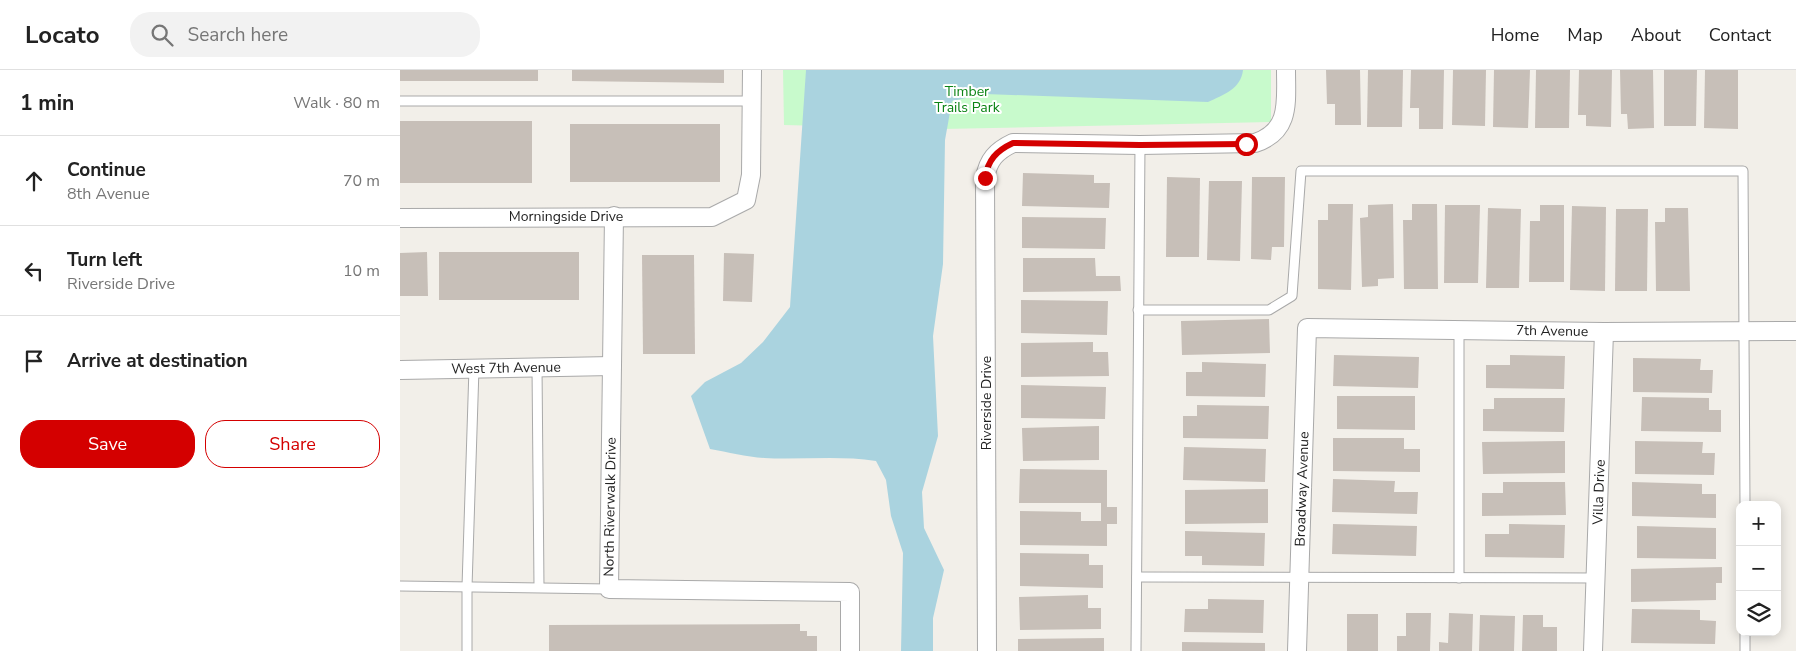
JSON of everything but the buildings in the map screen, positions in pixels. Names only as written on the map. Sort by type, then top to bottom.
[{"type":"street","points":[[751,101],[752,70]]},
{"type":"street","points":[[1140,145],[1246,144],[1263,140],[1276,130],[1286,110],[1286,70]]},
{"type":"street","name":"Morningside Drive","points":[[400,218],[712,217],[746,200],[751,175],[751,101]]},
{"type":"street","name":"Riverside Drive","points":[[986,651],[985,178],[987,166],[1003,147],[1013,143],[1140,145]]},
{"type":"street","name":"North Riverwalk Drive","points":[[614,216],[609,588],[850,592],[850,651]]},
{"type":"street","name":"7th Avenue","points":[[1307,328],[1604,332],[1796,331]]},
{"type":"street","name":"Broadway Avenue","points":[[1297,651],[1307,328]]},
{"type":"street","name":"Villa Drive","points":[[1593,651],[1604,332]]},
{"type":"street","name":"West 7th Avenue","points":[[400,370],[612,366]]},
{"type":"lane","points":[[400,101],[751,101]]},
{"type":"lane","points":[[1136,651],[1140,145]]},
{"type":"lane","points":[[1138,310],[1269,310],[1292,296],[1301,171],[1743,171],[1744,501]]},
{"type":"lane","points":[[1459,330],[1459,578]]},
{"type":"lane","points":[[537,367],[539,587]]},
{"type":"lane","points":[[467,651],[467,587],[474,368]]},
{"type":"lane","points":[[1137,577],[1596,578]]},
{"type":"lane","points":[[400,586],[609,588]]},
{"type":"lane","points":[[1745,636],[1745,651]]},
{"type":"green space","name":"Timber Trails Park","points":[[783,70],[1271,70],[1271,122],[942,129],[784,125]]},
{"type":"water","points":[[806,70],[1243,70],[1242,77],[1235,87],[1208,102],[985,94],[952,101],[945,140],[943,264],[933,336],[938,436],[922,492],[924,528],[944,570],[933,618],[933,651],[901,651],[903,553],[891,516],[886,480],[876,461],[848,458],[764,458],[710,449],[691,396],[705,382],[741,363],[763,342],[790,307]]},
{"type":"route","points":[[985,178],[987,166],[994,156],[1003,147],[1013,143],[1246,144]]}]
